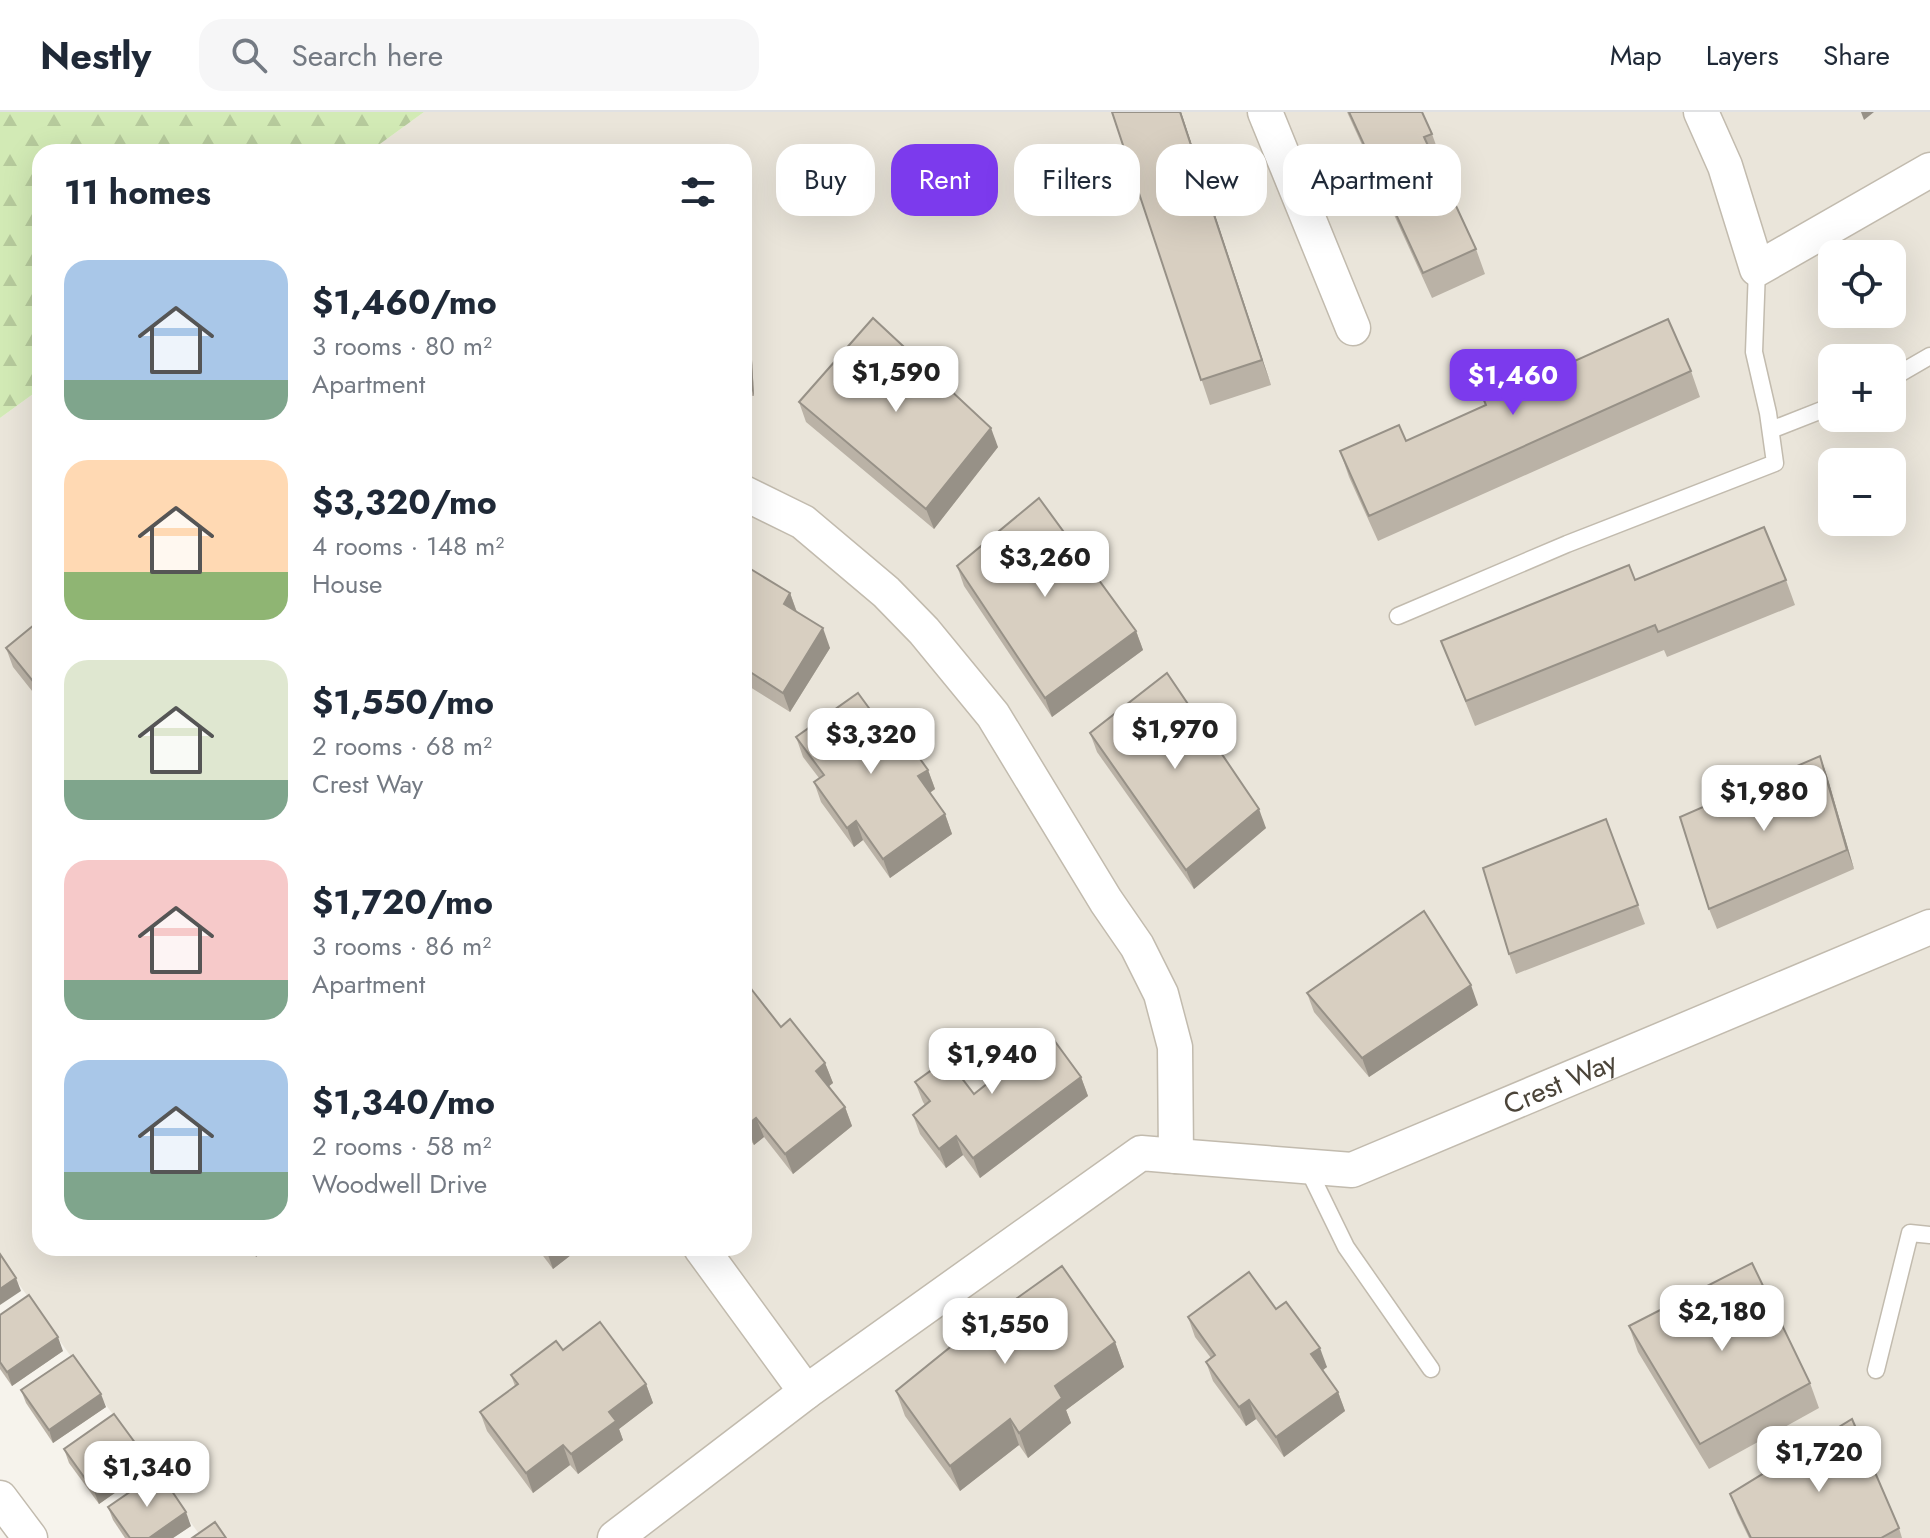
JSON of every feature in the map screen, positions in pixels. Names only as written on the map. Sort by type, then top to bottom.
[{"type":"street","points":[[1265,112],[1353,328]]},
{"type":"street","points":[[1701,112],[1725,166],[1757,269],[1930,170]]},
{"type":"street","points":[[752,497],[803,522],[886,592],[924,631],[993,715],[1106,901],[1137,946],[1161,994],[1175,1047],[1176,1156]]},
{"type":"street","name":"Crest Way","points":[[615,1538],[806,1392],[1141,1153],[1352,1170],[1930,927]]},
{"type":"street","points":[[707,1256],[806,1392]]},
{"type":"street","points":[[0,1498],[30,1538]]},
{"type":"lane","points":[[1398,616],[1567,544],[1775,463],[1754,352],[1757,269]]},
{"type":"lane","points":[[1906,370],[1930,356]]},
{"type":"lane","points":[[1771,430],[1818,412]]},
{"type":"lane","points":[[1307,1167],[1346,1247],[1431,1369]]},
{"type":"lane","points":[[1876,1370],[1910,1233],[1930,1235]]},
{"type":"shaded area","points":[[424,112],[1930,112],[1930,1538],[202,1538],[0,1258],[0,418],[32,395],[32,1256],[752,1256],[752,144],[380,144]]},
{"type":"green space","points":[[0,112],[424,112],[380,144],[32,144],[32,395],[0,418]]},
{"type":"building","points":[[1112,112],[1180,112],[1191,144],[1156,144],[1156,216],[1214,216],[1262,360],[1201,380],[1140,196],[1140,144],[1123,144]]},
{"type":"building","points":[[1349,112],[1422,112],[1432,134],[1424,137],[1427,144],[1364,144]]},
{"type":"building","points":[[1397,216],[1461,216],[1476,249],[1423,273]]},
{"type":"building","points":[[873,318],[991,428],[926,509],[799,402]]},
{"type":"building","points":[[1668,319],[1691,371],[1369,516],[1340,451],[1399,425],[1406,441],[1486,405],[1480,391],[1553,359],[1557,369]]},
{"type":"building","points":[[1039,498],[1136,631],[1045,698],[957,566]]},
{"type":"building","points":[[1764,527],[1786,580],[1658,632],[1655,625],[1466,701],[1441,641],[1629,565],[1635,580]]},
{"type":"building","points":[[752,570],[790,593],[784,604],[823,628],[783,693],[752,673]]},
{"type":"building","points":[[32,627],[32,680],[6,648]]},
{"type":"building","points":[[1167,673],[1259,809],[1186,870],[1090,733]]},
{"type":"building","points":[[858,693],[885,730],[895,724],[928,770],[918,776],[945,814],[883,859],[856,821],[847,828],[814,782],[824,775],[796,737]]},
{"type":"building","points":[[1820,756],[1847,850],[1709,909],[1680,817]]},
{"type":"building","points":[[1606,819],[1638,905],[1509,954],[1483,868]]},
{"type":"building","points":[[1424,911],[1471,985],[1362,1058],[1307,993]]},
{"type":"building","points":[[752,990],[781,1027],[790,1019],[825,1063],[816,1071],[845,1107],[785,1154],[756,1118],[752,1121]]},
{"type":"building","points":[[1051,1036],[1081,1077],[973,1158],[956,1136],[939,1149],[913,1115],[930,1101],[915,1082],[947,1059],[974,1094],[993,1079],[984,1066],[1008,1048],[1018,1060]]},
{"type":"building","points":[[0,1254],[16,1278],[0,1289]]},
{"type":"building","points":[[1752,1263],[1810,1383],[1700,1444],[1629,1326]]},
{"type":"building","points":[[1062,1266],[1115,1342],[1055,1386],[1062,1398],[1019,1433],[1010,1419],[950,1466],[896,1391],[954,1344],[948,1336],[992,1302],[999,1311]]},
{"type":"building","points":[[1249,1272],[1276,1309],[1286,1302],[1309,1333],[1320,1348],[1311,1354],[1338,1392],[1276,1437],[1249,1400],[1239,1407],[1206,1362],[1215,1355],[1188,1317]]},
{"type":"building","points":[[29,1295],[58,1337],[7,1372],[0,1362],[0,1315]]},
{"type":"building","points":[[600,1322],[646,1384],[609,1412],[616,1421],[571,1454],[563,1445],[526,1473],[480,1412],[518,1384],[511,1375],[556,1341],[563,1350]]},
{"type":"building","points":[[73,1355],[101,1394],[49,1430],[21,1390]]},
{"type":"building","points":[[114,1414],[144,1455],[94,1491],[64,1449]]},
{"type":"building","points":[[1852,1419],[1899,1528],[1881,1538],[1751,1538],[1730,1494]]},
{"type":"building","points":[[159,1472],[186,1512],[149,1538],[130,1538],[108,1507]]},
{"type":"building","points":[[215,1522],[226,1538],[192,1538]]}]
